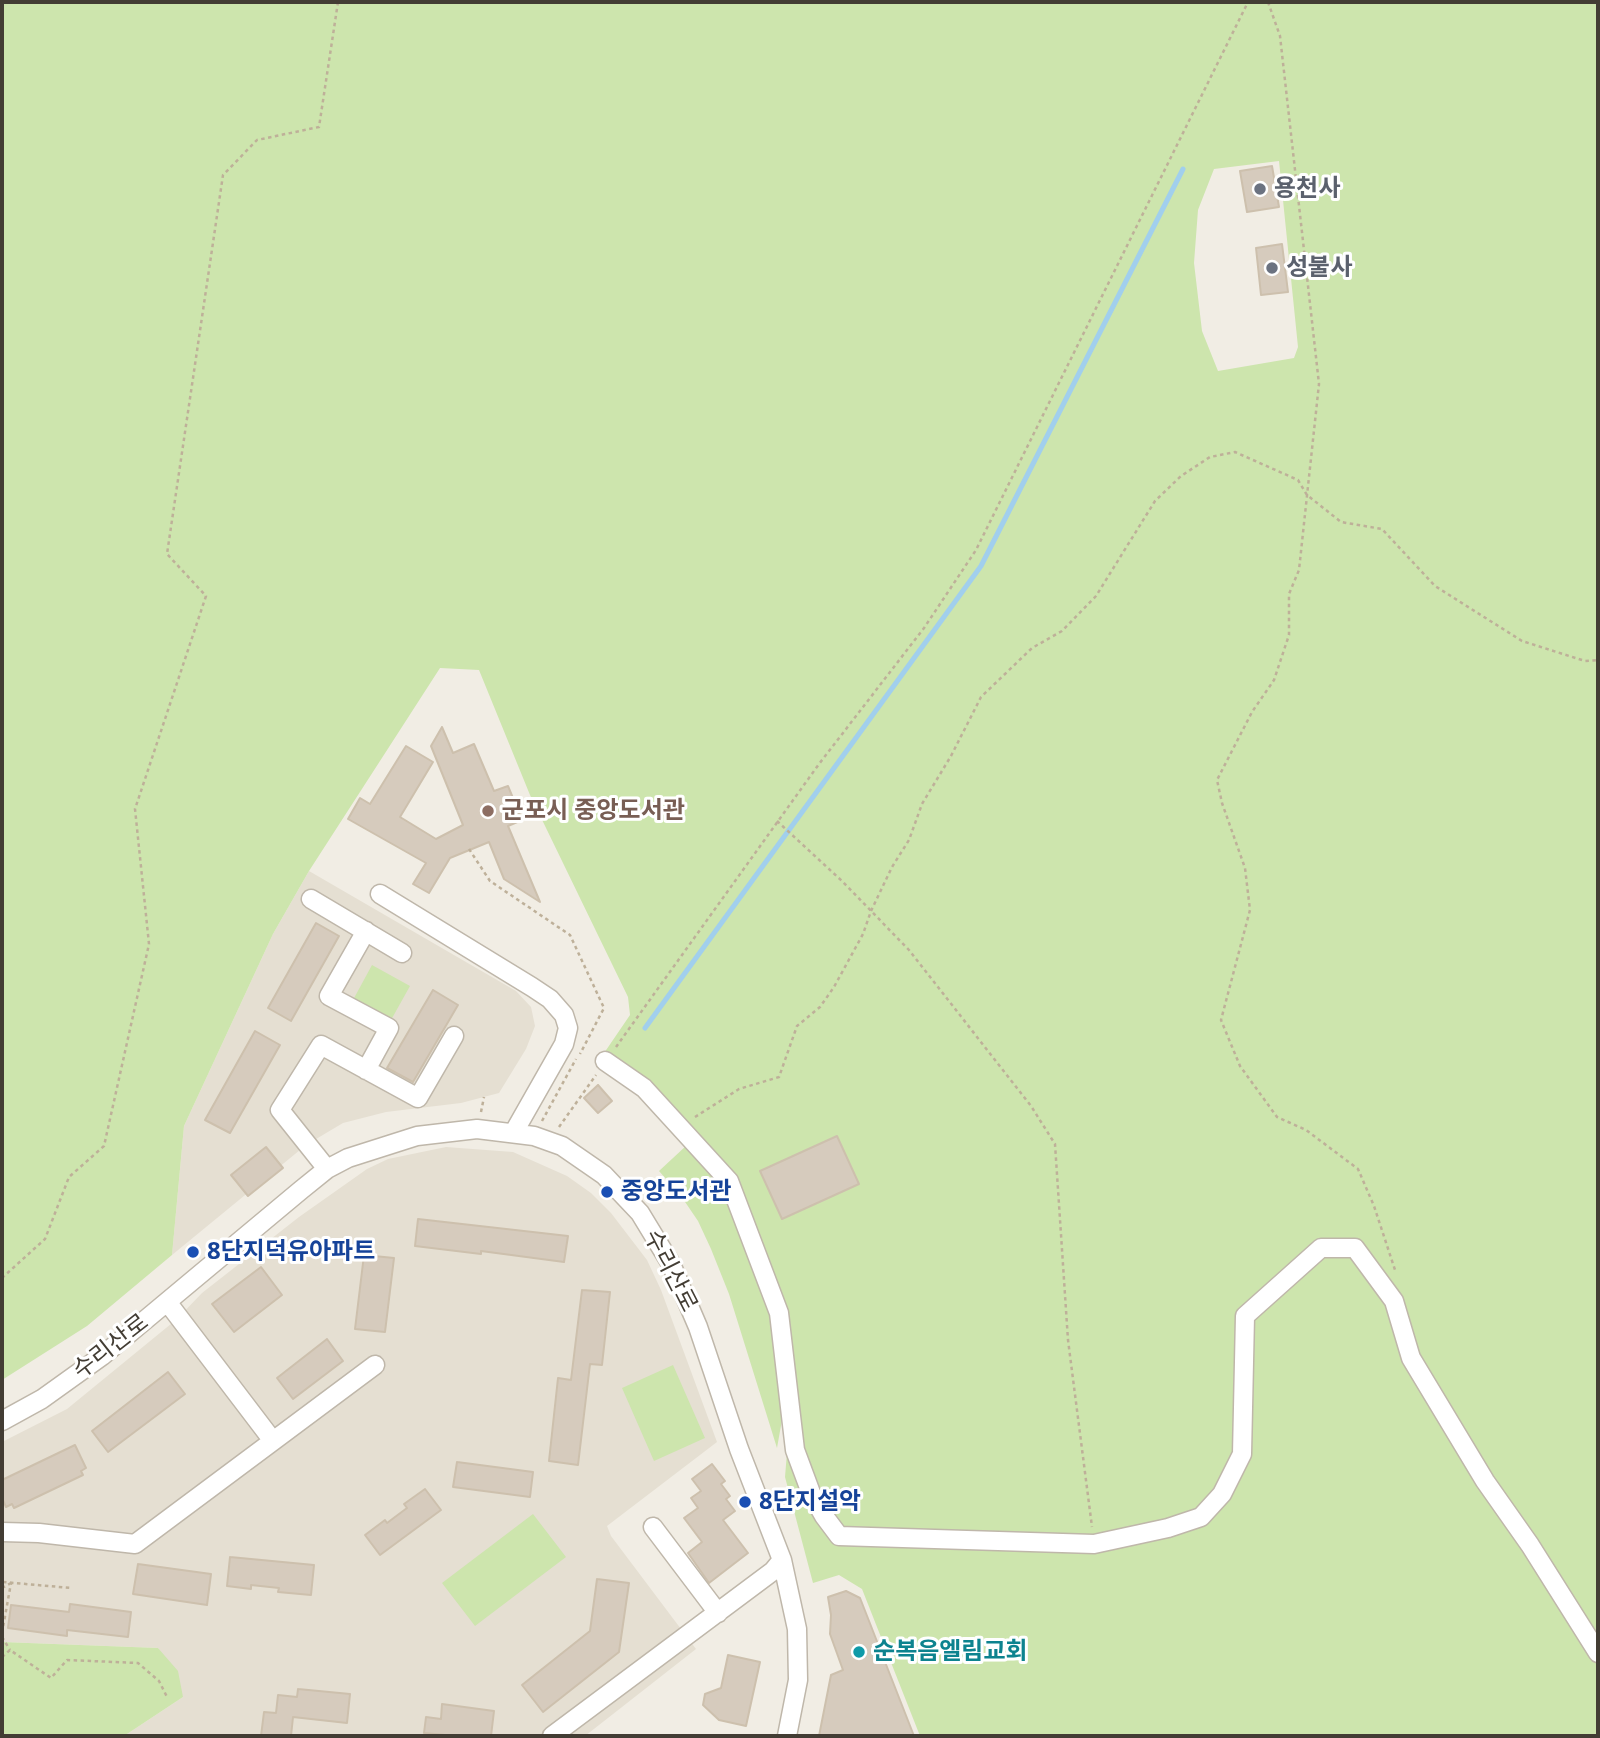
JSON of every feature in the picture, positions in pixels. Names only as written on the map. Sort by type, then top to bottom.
[{"type":"street","points":[[380,894],[532,986],[550,999],[564,1015],[568,1028],[564,1044],[514,1132]]},
{"type":"street","points":[[311,899],[402,953]]},
{"type":"street","points":[[366,931],[329,996],[389,1028],[366,1070]]},
{"type":"street","points":[[327,1169],[280,1110],[321,1045],[418,1098],[454,1036]]},
{"type":"street","points":[[606,1061],[644,1088],[729,1181],[779,1313],[795,1450],[811,1493],[839,1536],[1094,1544],[1168,1528],[1201,1517],[1222,1494],[1242,1454],[1245,1317],[1321,1248],[1355,1248],[1394,1301],[1411,1358],[1485,1481],[1530,1545],[1598,1653]]},
{"type":"street","name":"수리산로","points":[[2,1421],[42,1399],[102,1356],[327,1169],[348,1158],[417,1136],[477,1129],[514,1132],[541,1139],[587,1161],[623,1193],[640,1213],[671,1264],[698,1327],[739,1449],[782,1560],[797,1629],[798,1680],[787,1736]]},
{"type":"street","points":[[168,1303],[273,1441]]},
{"type":"street","points":[[2,1532],[40,1533],[135,1544],[375,1365]]},
{"type":"street","points":[[653,1527],[718,1613]]},
{"type":"street","points":[[552,1736],[773,1571],[782,1560]]},
{"type":"path","points":[[2,1278],[45,1240],[69,1178],[104,1146],[149,944],[135,809],[206,596],[167,554],[222,174],[257,140],[319,127],[338,2]]},
{"type":"path","points":[[541,1139],[606,1061],[777,821],[924,628],[976,550],[1248,2]]},
{"type":"path","points":[[1268,2],[1280,36],[1319,384],[1299,569],[1289,594],[1289,635],[1274,680],[1252,712],[1217,780],[1222,803],[1245,869],[1250,910],[1221,1020],[1240,1066],[1277,1117],[1306,1130],[1358,1169],[1374,1206],[1396,1275],[1394,1301]]},
{"type":"path","points":[[681,1127],[739,1089],[779,1077],[797,1026],[820,1007],[834,987],[863,934],[870,911],[892,867],[909,840],[922,804],[951,757],[981,697],[1032,648],[1062,631],[1096,596],[1155,501],[1181,476],[1210,457],[1235,452],[1298,480],[1307,495],[1341,522],[1382,529],[1435,586],[1522,641],[1585,661],[1598,660]]},
{"type":"path","points":[[777,821],[909,950],[1031,1106],[1055,1144],[1068,1340],[1094,1544]]},
{"type":"path","points":[[470,849],[490,881],[570,935],[604,1008],[541,1139]]},
{"type":"path","points":[[3,1582],[71,1588]]},
{"type":"path","points":[[2,1588],[11,1583]]},
{"type":"path","points":[[11,1583],[2,1635],[10,1650],[51,1678],[68,1660],[138,1663],[159,1681],[167,1697]]},
{"type":"path","points":[[2,1657],[10,1650]]},
{"type":"shaded area","points":[[309,871],[516,991],[531,1007],[535,1026],[526,1049],[499,1093],[461,1103],[386,1112],[343,1123],[306,1145],[172,1255],[184,1126],[273,934]]},
{"type":"shaded area","points":[[446,1147],[513,1152],[567,1176],[591,1193],[611,1213],[647,1260],[661,1290],[717,1442],[607,1526],[611,1536],[696,1649],[585,1736],[124,1736],[183,1697],[158,1648],[2,1642],[2,1442],[67,1409],[177,1319],[202,1293],[299,1217],[367,1169],[388,1159]]},
{"type":"green space","points":[[2,2],[1598,2],[1598,1736],[920,1736],[862,1589],[839,1575],[813,1583],[785,1477],[793,1380],[729,1181],[689,1135],[600,1059],[630,1015],[628,997],[530,795],[479,670],[440,668],[309,871],[273,934],[184,1126],[172,1255],[87,1326],[2,1380]],"holes":[[[1279,161],[1298,347],[1294,358],[1218,371],[1202,331],[1194,263],[1198,210],[1214,169]]]},
{"type":"green space","points":[[372,965],[410,986],[391,1020],[353,1000]]},
{"type":"green space","points":[[687,1145],[718,1183],[737,1213],[773,1314],[785,1403],[777,1448],[729,1294],[711,1249],[698,1221],[659,1171]]},
{"type":"green space","points":[[673,1365],[705,1438],[654,1461],[622,1388]]},
{"type":"green space","points":[[533,1514],[566,1557],[475,1626],[442,1583]]},
{"type":"green space","points":[[2,1642],[158,1648],[178,1671],[183,1697],[124,1736],[2,1736]]},
{"type":"building","points":[[1272,166],[1279,207],[1247,212],[1240,171]]},
{"type":"building","points":[[1282,244],[1288,292],[1261,295],[1256,248]]},
{"type":"building","name":"군포시 중앙도서관","points":[[442,727],[453,753],[474,744],[494,791],[508,786],[522,820],[508,826],[540,902],[504,879],[489,842],[450,858],[429,893],[413,884],[426,863],[348,819],[360,798],[370,804],[406,746],[433,762],[400,817],[436,839],[463,825],[431,746]]},
{"type":"building","points":[[316,923],[339,936],[291,1021],[268,1008]]},
{"type":"building","points":[[433,990],[458,1005],[413,1082],[387,1068]]},
{"type":"building","points":[[255,1031],[280,1045],[230,1133],[205,1120]]},
{"type":"building","points":[[598,1085],[612,1101],[598,1113],[584,1098]]},
{"type":"building","points":[[837,1136],[859,1184],[782,1219],[760,1171]]},
{"type":"building","points":[[266,1147],[283,1168],[248,1196],[231,1175]]},
{"type":"building","points":[[418,1219],[568,1236],[564,1262],[415,1246]]},
{"type":"building","points":[[364,1255],[394,1258],[385,1332],[355,1329]]},
{"type":"building","points":[[261,1267],[282,1295],[234,1332],[212,1304]]},
{"type":"building","points":[[582,1290],[610,1292],[602,1365],[590,1364],[578,1465],[549,1461],[558,1378],[571,1380]]},
{"type":"building","points":[[327,1339],[343,1361],[293,1399],[277,1378]]},
{"type":"building","points":[[168,1372],[185,1394],[108,1452],[92,1431]]},
{"type":"building","points":[[75,1445],[86,1468],[81,1471],[83,1475],[14,1508],[12,1504],[6,1507],[2,1498],[2,1480]]},
{"type":"building","points":[[457,1462],[533,1472],[530,1497],[453,1487]]},
{"type":"building","points":[[712,1464],[725,1481],[721,1484],[730,1496],[726,1499],[735,1511],[723,1520],[748,1553],[709,1583],[688,1553],[702,1542],[684,1518],[698,1508],[691,1498],[701,1491],[692,1479]]},
{"type":"building","points":[[425,1489],[441,1510],[380,1555],[365,1535],[407,1508],[404,1504]]},
{"type":"building","points":[[230,1557],[314,1565],[311,1595],[278,1592],[279,1588],[251,1585],[251,1589],[227,1586]]},
{"type":"building","points":[[138,1564],[211,1574],[207,1605],[133,1594]]},
{"type":"building","points":[[597,1579],[629,1583],[619,1652],[543,1712],[522,1685],[590,1631]]},
{"type":"building","name":"순복음엘림교회","points":[[846,1591],[860,1598],[914,1736],[819,1736],[831,1675],[843,1670],[830,1634],[828,1597]]},
{"type":"building","points":[[70,1604],[131,1612],[128,1637],[67,1630],[67,1636],[8,1628],[11,1605],[69,1612]]},
{"type":"building","points":[[728,1655],[760,1662],[746,1726],[719,1720],[703,1705],[705,1694],[721,1688]]},
{"type":"building","points":[[298,1689],[350,1694],[347,1723],[293,1717],[291,1736],[261,1736],[264,1712],[276,1713],[278,1695],[297,1697]]},
{"type":"building","points":[[442,1704],[494,1711],[491,1736],[424,1733],[426,1717],[441,1719]]},
{"type":"waterway","points":[[645,1028],[981,566],[1183,169]]},
{"type":"place","name":"용천사","points":[[1260,189]]},
{"type":"place","name":"성불사","points":[[1272,268]]},
{"type":"place","name":"군포시 중앙도서관","points":[[488,811]]},
{"type":"place","name":"중앙도서관","points":[[607,1192]]},
{"type":"place","name":"8단지덕유아파트","points":[[193,1252]]},
{"type":"place","name":"8단지설악","points":[[745,1502]]},
{"type":"place","name":"순복음엘림교회","points":[[859,1652]]}]
